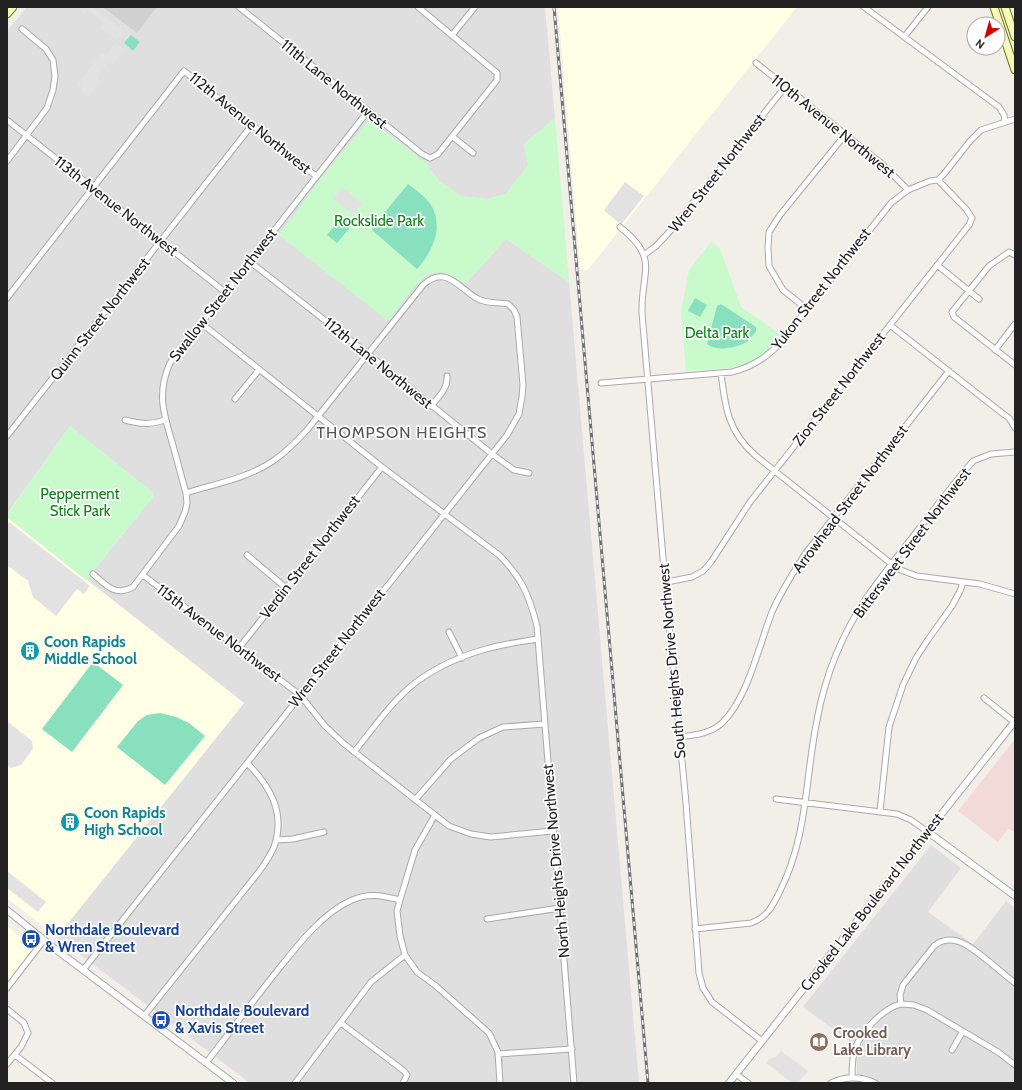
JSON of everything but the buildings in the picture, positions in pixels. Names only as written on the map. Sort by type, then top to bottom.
[{"type":"main road","points":[[7,14],[13,7]]},
{"type":"main road","points":[[994,7],[1015,70]]},
{"type":"main road","points":[[1005,7],[1015,37]]},
{"type":"street","name":"111th Lane Northwest","points":[[239,7],[422,154],[430,158],[438,154],[453,137]]},
{"type":"street","points":[[418,7],[497,73],[498,80],[453,137],[473,153]]},
{"type":"street","points":[[452,35],[475,7]]},
{"type":"street","points":[[864,7],[999,107],[1004,115],[1005,121]]},
{"type":"street","points":[[904,37],[928,7]]},
{"type":"street","points":[[7,161],[49,106],[55,76],[52,60],[46,49],[22,29]]},
{"type":"street","name":"110th Avenue Northwest","points":[[756,63],[888,169],[908,190]]},
{"type":"street","name":"112th Avenue Northwest","points":[[94,188],[184,71],[316,176]]},
{"type":"street","name":"Wren Street Northwest","points":[[644,255],[656,246],[673,228],[785,87]]},
{"type":"street","name":"Swallow Street Northwest","points":[[93,574],[108,587],[114,590],[127,591],[133,587],[143,575],[179,526],[187,503],[186,493],[165,420],[162,394],[164,375],[170,363],[368,111]]},
{"type":"street","points":[[938,180],[976,134],[987,127],[1015,119]]},
{"type":"street","name":"113th Avenue Northwest","points":[[7,120],[225,292]]},
{"type":"street","name":"Quinn Street Northwest","points":[[7,436],[252,125]]},
{"type":"street","points":[[807,309],[783,290],[769,266],[769,232],[780,215],[845,135]]},
{"type":"street","name":"Yukon Street Northwest","points":[[601,383],[722,373],[749,367],[768,356],[782,341],[891,203],[908,190],[930,181],[938,180]]},
{"type":"street","name":"Zion Street Northwest","points":[[665,581],[683,580],[703,571],[718,553],[750,502],[970,225],[972,218],[966,209],[938,180]]},
{"type":"street","points":[[7,298],[94,188]]},
{"type":"street","points":[[620,227],[636,241],[644,255]]},
{"type":"street","points":[[1015,255],[1009,252],[992,262],[954,310],[953,315],[1015,365]]},
{"type":"street","name":"South Heights Drive Northwest","points":[[644,255],[646,267],[642,313],[686,803],[699,973],[703,988],[718,1008],[762,1041]]},
{"type":"street","name":"112th Lane Northwest","points":[[249,261],[492,454],[514,470],[529,473]]},
{"type":"street","points":[[937,265],[979,299]]},
{"type":"street","name":"Wren Street Northwest","points":[[83,970],[507,435],[519,414],[522,397],[522,369],[517,317],[514,310],[508,304],[488,302],[479,299],[449,278],[439,276],[433,277],[422,285],[368,354]]},
{"type":"street","points":[[201,323],[382,467],[445,513]]},
{"type":"street","points":[[890,324],[1009,418],[1015,428]]},
{"type":"street","points":[[995,350],[1015,324]]},
{"type":"street","points":[[186,493],[242,476],[273,461],[307,430],[368,354]]},
{"type":"street","points":[[235,399],[259,370]]},
{"type":"street","name":"Arrowhead Street Northwest","points":[[679,736],[710,731],[722,722],[732,709],[746,684],[773,610],[785,586],[805,554],[949,371]]},
{"type":"street","points":[[722,373],[726,410],[734,430],[750,450],[774,471],[898,569],[911,575],[980,584],[1015,594]]},
{"type":"street","points":[[431,406],[444,390],[447,384],[447,376]]},
{"type":"street","points":[[125,420],[152,424],[165,420]]},
{"type":"street","name":"Bittersweet Street Northwest","points":[[695,929],[751,923],[759,920],[770,910],[788,875],[800,839],[816,720],[833,661],[843,638],[859,609],[892,564],[973,461],[990,454],[1015,452]]},
{"type":"street","name":"Verdin Street Northwest","points":[[239,648],[382,467]]},
{"type":"street","name":"North Heights Drive Northwest","points":[[445,513],[510,565],[519,577],[531,602],[536,626],[574,1083]]},
{"type":"street","points":[[247,555],[286,588]]},
{"type":"street","name":"115th Avenue Northwest","points":[[143,575],[300,695],[333,734],[450,826],[471,834],[491,837],[553,831]]},
{"type":"street","points":[[880,811],[889,727],[904,685],[916,658],[952,606],[963,582]]},
{"type":"street","points":[[449,632],[462,658]]},
{"type":"street","points":[[354,752],[394,703],[414,684],[449,662],[486,649],[537,639]]},
{"type":"street","points":[[984,698],[1015,721]]},
{"type":"street","name":"Crooked Lake Boulevard Northwest","points":[[729,1083],[1015,721]]},
{"type":"street","points":[[416,800],[451,759],[478,738],[503,727],[544,724]]},
{"type":"street","points":[[144,1016],[258,873],[271,854],[276,840],[278,820],[276,805],[264,782],[247,763]]},
{"type":"street","points":[[776,799],[880,811],[903,816],[928,832],[1015,896]]},
{"type":"street","points":[[435,815],[415,850],[400,900],[397,911],[400,936],[405,955],[417,972],[436,986],[489,1033],[498,1054],[500,1083]]},
{"type":"street","points":[[276,840],[293,839],[324,832]]},
{"type":"street","points":[[206,1063],[258,994],[296,947],[325,917],[352,900],[372,894],[400,900]]},
{"type":"street","points":[[487,919],[560,908]]},
{"type":"street","points":[[7,910],[83,970],[233,1083]]},
{"type":"street","points":[[7,988],[44,940]]},
{"type":"street","points":[[901,1004],[900,995],[903,985],[934,946],[942,941],[954,940],[966,944],[1015,983]]},
{"type":"street","points":[[295,1083],[371,982],[405,955]]},
{"type":"street","points":[[852,1077],[852,1062],[858,1042],[882,1014],[892,1007],[901,1004],[914,1005],[927,1010],[998,1052],[1015,1065]]},
{"type":"street","points":[[7,1009],[24,1023],[28,1033],[26,1039],[7,1064]]},
{"type":"street","points":[[341,1023],[404,1071],[407,1075],[403,1083]]},
{"type":"street","points":[[952,1050],[963,1031]]},
{"type":"street","points":[[498,1054],[572,1049]]},
{"type":"street","points":[[15,1055],[52,1083]]},
{"type":"street","points":[[736,1074],[748,1083]]},
{"type":"street","points":[[831,1083],[852,1077],[864,1078],[876,1083]]},
{"type":"shaded area","points":[[27,7],[102,7],[137,33],[157,7],[545,7],[555,118],[524,144],[528,165],[506,194],[488,199],[461,196],[438,180],[427,164],[372,121],[368,121],[417,284],[428,274],[441,272],[452,275],[465,284],[506,239],[569,282],[639,1083],[250,1083],[57,937],[244,703],[86,580],[153,497],[152,492],[70,426],[7,514],[7,31]]},
{"type":"shaded area","points":[[76,7],[92,7],[124,31],[117,40],[101,28],[104,23],[88,10],[85,14]]},
{"type":"shaded area","points":[[102,7],[157,7],[137,33]]},
{"type":"shaded area","points":[[558,7],[797,7],[587,271],[580,268]]},
{"type":"shaded area","points":[[115,43],[124,50],[113,65],[109,62],[97,78],[101,81],[88,98],[84,94],[81,88],[82,87],[78,84],[102,53],[106,55]]},
{"type":"shaded area","points":[[625,182],[644,196],[621,225],[604,210]]},
{"type":"shaded area","points":[[342,187],[362,203],[353,214],[333,199]]},
{"type":"shaded area","points":[[7,517],[244,703],[57,937],[7,898]]},
{"type":"shaded area","points":[[9,522],[90,586],[84,594],[77,589],[56,616],[33,597],[28,581],[7,565],[7,525]]},
{"type":"shaded area","points":[[7,721],[32,741],[33,749],[21,765],[11,768],[7,765]]},
{"type":"shaded area","points":[[1015,739],[1015,832],[1008,829],[998,842],[958,811]]},
{"type":"shaded area","points":[[931,845],[961,868],[928,912],[973,944],[1006,901],[1015,908],[1015,1083],[845,1083],[857,1081],[857,1058],[860,1049],[803,1007]]},
{"type":"shaded area","points":[[7,871],[46,902],[38,912],[7,888]]},
{"type":"shaded area","points":[[7,926],[33,948],[7,983]]},
{"type":"shaded area","points":[[781,1051],[808,1071],[798,1083],[792,1083],[766,1063],[769,1059],[776,1057]]},
{"type":"green space","points":[[131,35],[140,42],[133,51],[124,43]]},
{"type":"green space","name":"Rockslide Park","points":[[555,118],[569,282],[506,239],[465,284],[452,275],[441,272],[427,274],[417,284],[388,321],[279,235],[318,182],[368,121],[371,121],[427,164],[438,180],[461,196],[488,199],[506,194],[528,165],[524,144]]},
{"type":"green space","points":[[408,184],[429,202],[435,213],[437,222],[437,230],[432,247],[417,269],[373,231],[372,228]]},
{"type":"green space","points":[[342,217],[352,225],[337,243],[327,235]]},
{"type":"green space","name":"Delta Park","points":[[711,242],[720,249],[741,307],[781,335],[767,352],[749,363],[728,368],[686,371],[681,312],[689,270]]},
{"type":"green space","points":[[695,298],[707,305],[700,317],[688,311]]},
{"type":"green space","points":[[721,304],[756,327],[756,331],[748,341],[739,346],[727,348],[716,348],[707,344],[717,306]]},
{"type":"green space","name":"Pepperment Stick Park","points":[[70,426],[152,492],[153,497],[86,580],[7,517]]},
{"type":"green space","points":[[93,662],[123,685],[72,752],[42,729]]},
{"type":"green space","points":[[160,713],[176,717],[189,723],[205,736],[165,785],[117,747],[138,721],[147,715]]},
{"type":"railway","points":[[554,7],[648,1083]]},
{"type":"place","name":"Coon Rapids Middle School","points":[[30,651]]},
{"type":"place","name":"Coon Rapids High School","points":[[70,822]]},
{"type":"place","name":"Northdale Boulevard & Wren Street","points":[[31,939]]},
{"type":"place","name":"Northdale Boulevard & Xavis Street","points":[[161,1020]]},
{"type":"place","name":"Crooked Lake Library","points":[[819,1042]]},
{"type":"district","name":"THOMPSON HEIGHTS","points":[[402,432]]}]
